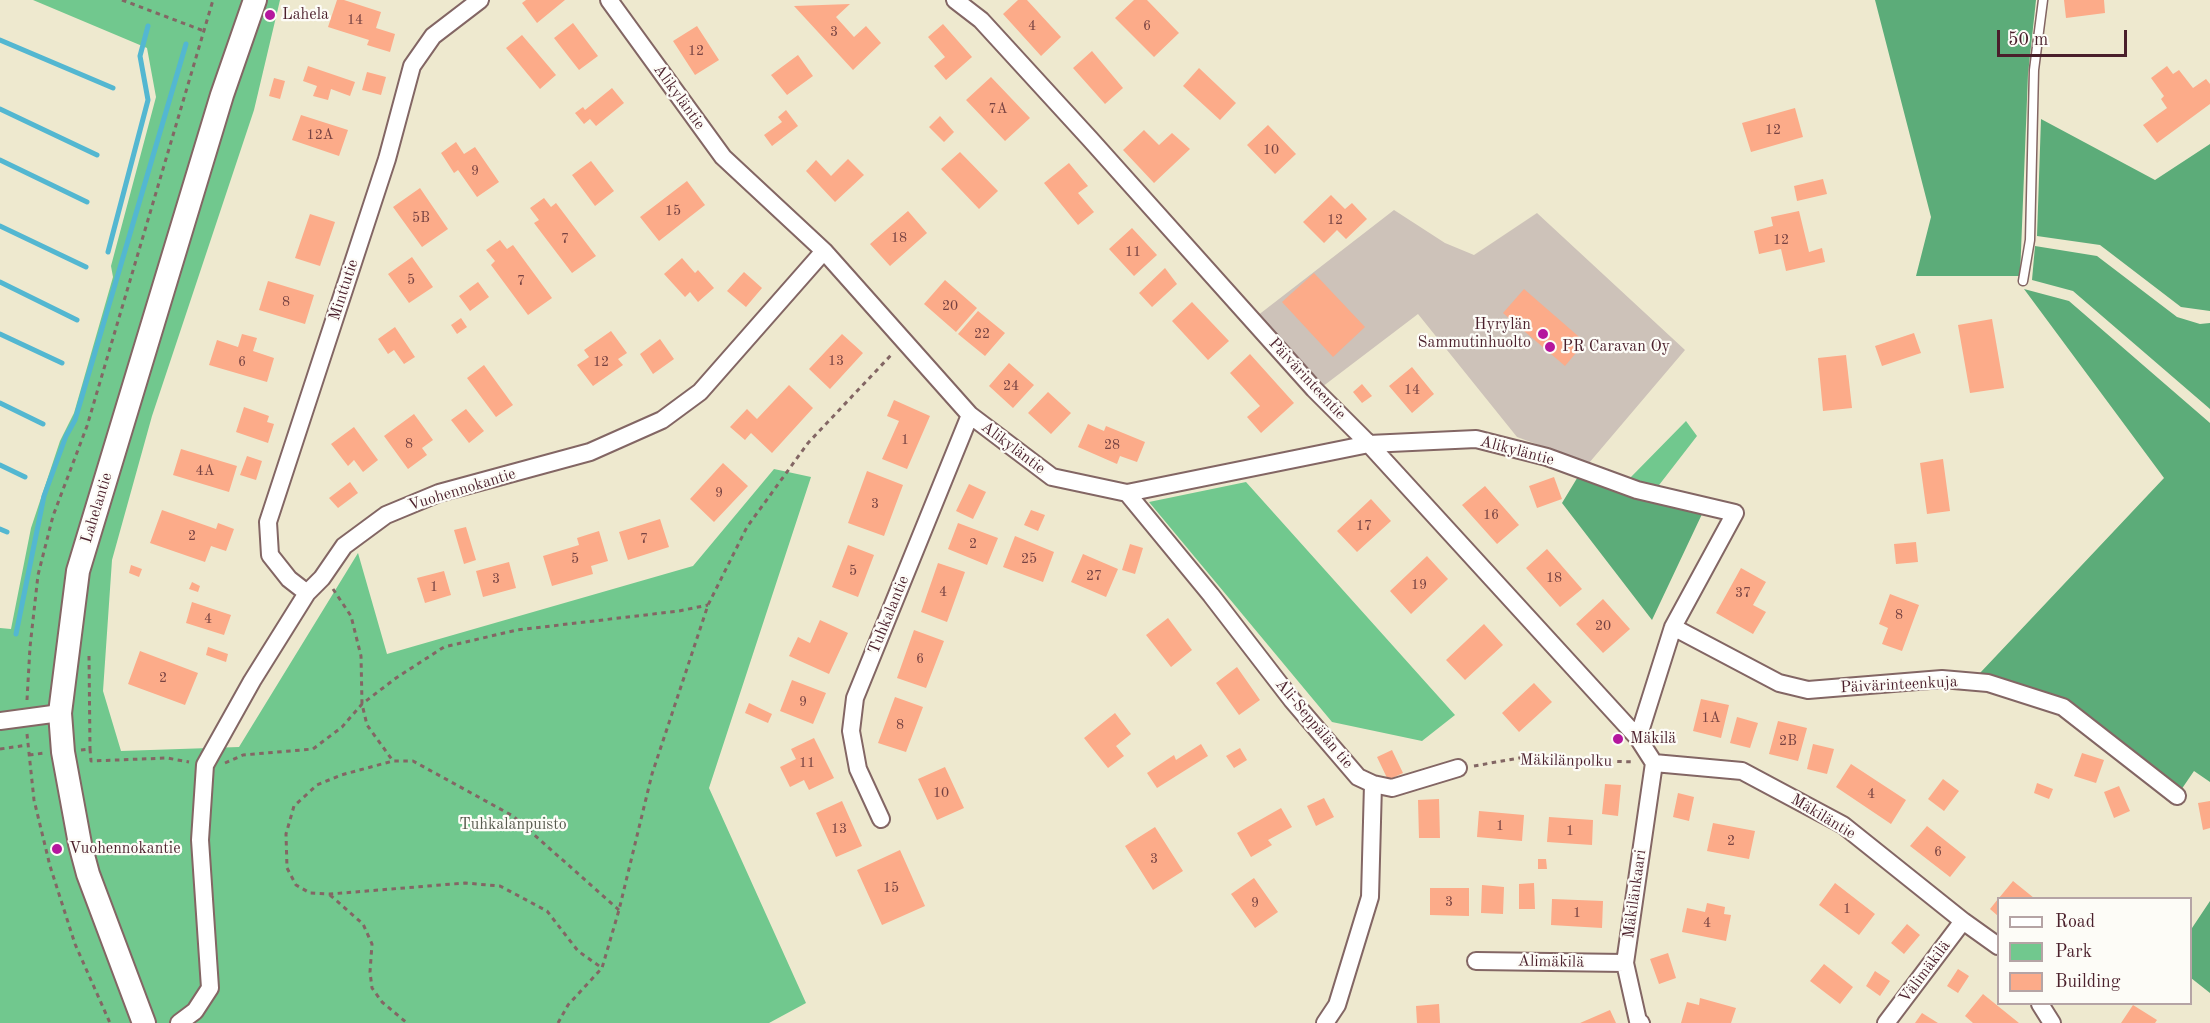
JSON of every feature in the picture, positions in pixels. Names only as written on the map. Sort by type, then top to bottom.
[{"type":"main road","name":"Lahelantie","points":[[144,1023],[88,874],[80,844],[63,752],[60,713],[78,572],[222,95],[255,0]]},
{"type":"street","name":"Minttutie","points":[[307,592],[289,579],[270,555],[268,522],[387,159],[412,66],[433,36],[480,0]]},
{"type":"street","name":"Alikyläntie","points":[[609,0],[723,157],[824,251],[970,415],[1052,477],[1127,493],[1369,444],[1476,439],[1547,457],[1637,490],[1735,513],[1674,627]]},
{"type":"street","name":"Päivärinteentie","points":[[955,0],[981,20],[1314,389],[1369,444],[1638,738],[1654,763]]},
{"type":"street","name":"Vuohennokantie","points":[[179,1023],[195,1011],[210,988],[200,840],[206,765],[252,681],[307,592],[322,578],[344,546],[386,515],[440,493],[590,452],[662,420],[700,392],[824,251]]},
{"type":"street","name":"Tuhkalantie","points":[[881,819],[858,769],[851,731],[855,698],[970,415]]},
{"type":"street","name":"Ali-Seppälän tie","points":[[1127,493],[1211,595],[1292,700],[1358,777],[1373,784]]},
{"type":"street","points":[[1638,738],[1674,627]]},
{"type":"street","name":"Päivärinteenkuja","points":[[1674,627],[1779,683],[1808,690],[1942,679],[1988,683],[2063,707],[2177,795]]},
{"type":"street","points":[[0,721],[60,713]]},
{"type":"street","name":"Mäkiläntie","points":[[1654,763],[1742,771],[1843,825],[1997,945]]},
{"type":"street","name":"Mäkilänkaari","points":[[1641,1023],[1638,1021],[1625,963],[1654,763]]},
{"type":"street","points":[[1325,1023],[1337,1005],[1370,897],[1373,784],[1392,788],[1458,768]]},
{"type":"street","name":"Välimäkilä","points":[[1886,1023],[1963,921]]},
{"type":"street","name":"Alimäkilä","points":[[1476,961],[1625,963]]},
{"type":"street","points":[[2041,1005],[2052,1023]]},
{"type":"lane","points":[[2023,281],[2030,240],[2034,70],[2043,0]]},
{"type":"path","points":[[122,0],[204,31]]},
{"type":"path","points":[[558,1023],[568,1005],[602,968],[620,910],[652,774],[708,605],[747,527],[808,443],[905,341]]},
{"type":"path","points":[[322,578],[333,588],[351,616],[361,656],[362,704],[367,725],[393,761]]},
{"type":"path","points":[[90,648],[88,699],[92,761],[167,758],[206,765],[225,764],[243,755],[314,749],[342,727],[362,704],[396,678],[444,647],[517,630],[679,611],[708,605]]},
{"type":"path","points":[[0,749],[28,745]]},
{"type":"path","points":[[29,755],[90,749]]},
{"type":"path","name":"Mäkilänpolku","points":[[1458,768],[1519,758],[1654,763]]},
{"type":"path","points":[[602,968],[578,951],[547,911],[500,886],[465,883],[330,894],[310,893],[296,885],[287,868],[286,834],[294,806],[317,785],[341,775],[393,761],[413,761],[513,816],[620,910]]},
{"type":"path","points":[[330,894],[363,924],[372,944],[370,972],[372,988],[382,1002],[407,1023]]},
{"type":"shaded area","points":[[1394,210],[1445,243],[1474,255],[1537,213],[1685,350],[1589,463],[1517,437],[1418,314],[1322,387],[1257,316]]},
{"type":"green space","name":"Tuhkalanpuisto","points":[[33,0],[280,0],[254,110],[152,416],[112,560],[103,691],[121,751],[239,747],[358,553],[387,654],[693,566],[774,469],[811,477],[709,788],[806,1003],[769,1023],[0,1023],[0,628],[11,629],[31,528],[60,441],[74,413],[113,277],[111,266],[156,97],[147,48]]},
{"type":"green space","points":[[1875,0],[2036,0],[2028,74],[2020,276],[1916,276],[1931,217]]},
{"type":"green space","points":[[2041,119],[2155,180],[2210,144],[2210,311],[2181,307],[2100,245],[2037,236]]},
{"type":"green space","points":[[2035,246],[2097,256],[2177,317],[2200,324],[2210,323],[2210,409],[2073,291],[2032,280]]},
{"type":"green space","points":[[2024,289],[2069,301],[2210,423],[2210,782],[2194,771],[2181,790],[2071,703],[1980,673],[2164,478]]},
{"type":"green space","points":[[1686,421],[1697,436],[1649,498],[1610,480],[1630,478]]},
{"type":"green space","points":[[1582,470],[1703,512],[1652,620],[1562,503]]},
{"type":"green space","points":[[1246,482],[1455,715],[1422,741],[1332,722],[1149,502]]},
{"type":"green space","points":[[2210,901],[2210,993],[2192,979],[2192,928]]},
{"type":"building","points":[[337,0],[344,0],[381,12],[376,28],[395,34],[390,52],[367,45],[369,40],[328,27]]},
{"type":"building","points":[[526,0],[565,0],[537,23],[522,3]]},
{"type":"building","points":[[1018,0],[1027,0],[1061,37],[1041,56],[1003,14]]},
{"type":"building","points":[[1134,0],[1147,0],[1179,33],[1154,57],[1115,18]]},
{"type":"building","points":[[2064,0],[2104,0],[2105,13],[2066,18]]},
{"type":"building","points":[[850,4],[836,17],[854,37],[866,26],[881,43],[853,70],[794,6]]},
{"type":"building","points":[[573,23],[598,56],[579,70],[554,38]]},
{"type":"building","points":[[943,24],[972,57],[946,80],[934,66],[945,57],[928,37]]},
{"type":"building","points":[[697,26],[719,60],[695,75],[673,41]]},
{"type":"building","points":[[522,35],[556,75],[540,89],[506,48]]},
{"type":"building","points":[[1092,51],[1123,88],[1105,104],[1073,68]]},
{"type":"building","points":[[798,55],[813,76],[787,95],[771,75]]},
{"type":"building","points":[[308,66],[355,82],[350,96],[331,89],[328,100],[313,96],[317,86],[303,81]]},
{"type":"building","points":[[2167,66],[2173,74],[2179,70],[2193,88],[2206,79],[2210,84],[2210,104],[2157,143],[2143,125],[2167,108],[2161,99],[2164,96],[2151,78]]},
{"type":"building","points":[[1199,68],[1236,103],[1220,120],[1183,86]]},
{"type":"building","points":[[367,72],[386,77],[381,95],[362,90]]},
{"type":"building","points":[[991,77],[1030,118],[1005,141],[966,100]]},
{"type":"building","points":[[274,78],[285,81],[280,99],[269,96]]},
{"type":"building","points":[[612,88],[624,103],[596,126],[590,119],[584,124],[575,113],[583,107],[585,110]]},
{"type":"building","points":[[1795,108],[1803,137],[1751,152],[1742,123]]},
{"type":"building","points":[[786,110],[798,126],[772,146],[764,135],[782,122],[778,117]]},
{"type":"building","points":[[301,115],[348,130],[339,156],[292,140]]},
{"type":"building","points":[[940,116],[954,132],[944,142],[929,127]]},
{"type":"building","points":[[1268,125],[1296,154],[1275,174],[1247,145]]},
{"type":"building","points":[[1144,130],[1159,145],[1172,133],[1190,149],[1154,183],[1123,150]]},
{"type":"building","points":[[456,142],[464,154],[475,147],[499,182],[477,197],[458,170],[454,173],[441,153]]},
{"type":"building","points":[[960,152],[998,191],[979,209],[941,169]]},
{"type":"building","points":[[848,159],[864,175],[835,202],[806,171],[816,160],[831,176]]},
{"type":"building","points":[[591,161],[614,191],[595,206],[572,175]]},
{"type":"building","points":[[1069,163],[1088,186],[1078,193],[1094,212],[1078,225],[1044,183]]},
{"type":"building","points":[[1823,179],[1827,194],[1797,201],[1794,186]]},
{"type":"building","points":[[687,181],[705,205],[659,241],[640,217]]},
{"type":"building","points":[[420,188],[448,229],[422,247],[393,207]]},
{"type":"building","points":[[1331,195],[1345,209],[1352,203],[1367,219],[1346,239],[1337,230],[1324,243],[1303,222]]},
{"type":"building","points":[[544,198],[551,207],[556,203],[596,256],[572,273],[534,223],[539,220],[530,208]]},
{"type":"building","points":[[908,211],[927,233],[890,266],[870,244]]},
{"type":"building","points":[[1799,211],[1809,252],[1822,248],[1825,262],[1786,271],[1781,249],[1759,254],[1754,231],[1773,226],[1771,217]]},
{"type":"building","points":[[310,214],[335,222],[320,266],[295,258]]},
{"type":"building","points":[[1132,228],[1157,255],[1134,276],[1109,249]]},
{"type":"building","points":[[500,240],[507,249],[513,245],[552,298],[528,315],[491,265],[495,261],[486,250]]},
{"type":"building","points":[[412,257],[433,287],[409,303],[388,274]]},
{"type":"building","points":[[682,258],[695,273],[698,270],[714,288],[698,302],[690,292],[685,297],[664,274]]},
{"type":"building","points":[[1165,268],[1177,284],[1152,307],[1139,293]]},
{"type":"building","points":[[744,272],[762,288],[746,307],[727,291]]},
{"type":"building","points":[[1314,273],[1365,327],[1333,357],[1282,302]]},
{"type":"building","points":[[945,280],[977,308],[956,332],[924,304]]},
{"type":"building","points":[[268,281],[314,295],[305,324],[259,310]]},
{"type":"building","points":[[478,282],[489,297],[470,311],[459,296]]},
{"type":"building","points":[[1524,289],[1585,342],[1565,366],[1503,313]]},
{"type":"building","points":[[1192,302],[1229,341],[1208,360],[1172,321]]},
{"type":"building","points":[[978,311],[1005,333],[985,356],[958,334]]},
{"type":"building","points":[[461,318],[467,327],[457,334],[451,325]]},
{"type":"building","points":[[1992,319],[2004,388],[1970,393],[1958,325]]},
{"type":"building","points":[[395,327],[415,357],[404,364],[394,350],[388,354],[378,339]]},
{"type":"building","points":[[611,331],[627,353],[618,359],[623,365],[593,386],[577,365],[589,357],[584,350]]},
{"type":"building","points":[[1914,333],[1921,353],[1882,366],[1875,346]]},
{"type":"building","points":[[242,334],[257,338],[253,351],[274,358],[267,382],[209,365],[217,340],[238,347]]},
{"type":"building","points":[[842,334],[863,353],[830,389],[809,369]]},
{"type":"building","points":[[660,339],[674,359],[653,374],[640,354]]},
{"type":"building","points":[[1250,354],[1294,403],[1261,433],[1247,417],[1260,406],[1230,373]]},
{"type":"building","points":[[1846,355],[1852,408],[1823,411],[1818,358]]},
{"type":"building","points":[[1009,363],[1034,385],[1013,408],[989,386]]},
{"type":"building","points":[[484,365],[513,405],[496,417],[467,378]]},
{"type":"building","points":[[1412,367],[1434,394],[1412,413],[1389,386]]},
{"type":"building","points":[[1362,384],[1372,396],[1362,403],[1353,392]]},
{"type":"building","points":[[789,385],[813,408],[772,453],[751,433],[745,440],[730,427],[747,409],[757,419]]},
{"type":"building","points":[[1048,392],[1071,413],[1051,434],[1028,413]]},
{"type":"building","points":[[894,400],[930,416],[907,469],[882,459],[899,421],[887,416]]},
{"type":"building","points":[[244,407],[269,416],[267,422],[274,424],[268,443],[236,432]]},
{"type":"building","points":[[466,409],[484,431],[469,443],[451,420]]},
{"type":"building","points":[[414,414],[433,440],[422,448],[427,455],[408,469],[384,436]]},
{"type":"building","points":[[1088,424],[1104,431],[1106,426],[1145,442],[1137,462],[1120,456],[1117,464],[1078,447]]},
{"type":"building","points":[[354,427],[378,460],[363,472],[354,460],[348,466],[331,444]]},
{"type":"building","points":[[181,449],[237,466],[229,492],[173,475]]},
{"type":"building","points":[[247,456],[262,461],[256,480],[240,475]]},
{"type":"building","points":[[1943,459],[1950,511],[1927,514],[1920,463]]},
{"type":"building","points":[[723,463],[748,486],[714,522],[690,499]]},
{"type":"building","points":[[867,471],[903,485],[884,536],[848,523]]},
{"type":"building","points":[[1554,477],[1562,499],[1537,508],[1529,486]]},
{"type":"building","points":[[350,482],[358,493],[338,508],[329,498]]},
{"type":"building","points":[[969,484],[986,492],[973,519],[956,511]]},
{"type":"building","points":[[1485,486],[1519,525],[1497,544],[1462,505]]},
{"type":"building","points":[[1371,499],[1391,521],[1357,552],[1337,531]]},
{"type":"building","points":[[162,510],[216,529],[218,523],[234,529],[226,551],[211,546],[205,562],[150,543]]},
{"type":"building","points":[[1031,510],[1045,515],[1038,531],[1024,525]]},
{"type":"building","points":[[660,519],[669,547],[628,560],[619,532]]},
{"type":"building","points":[[958,523],[998,538],[987,565],[948,549]]},
{"type":"building","points":[[466,527],[476,560],[464,564],[454,530]]},
{"type":"building","points":[[599,531],[608,561],[591,566],[593,574],[552,586],[543,556],[579,545],[577,538]]},
{"type":"building","points":[[1015,536],[1054,552],[1043,582],[1003,567]]},
{"type":"building","points":[[1916,542],[1918,562],[1896,564],[1894,544]]},
{"type":"building","points":[[1130,544],[1143,548],[1135,574],[1122,570]]},
{"type":"building","points":[[848,545],[874,555],[858,597],[832,587]]},
{"type":"building","points":[[1547,549],[1582,589],[1560,607],[1526,568]]},
{"type":"building","points":[[1083,554],[1118,569],[1106,597],[1071,582]]},
{"type":"building","points":[[1427,556],[1448,579],[1411,614],[1390,591]]},
{"type":"building","points":[[509,562],[516,588],[483,597],[476,571]]},
{"type":"building","points":[[938,563],[965,572],[947,622],[921,612]]},
{"type":"building","points":[[131,565],[142,569],[139,577],[129,573]]},
{"type":"building","points":[[1741,568],[1766,582],[1753,605],[1766,612],[1753,634],[1716,613]]},
{"type":"building","points":[[444,571],[451,595],[425,603],[417,578]]},
{"type":"building","points":[[192,582],[200,586],[198,592],[189,589]]},
{"type":"building","points":[[1890,594],[1919,605],[1902,651],[1882,644],[1888,628],[1879,624]]},
{"type":"building","points":[[1603,599],[1630,629],[1603,653],[1576,624]]},
{"type":"building","points":[[192,602],[231,615],[224,635],[186,623]]},
{"type":"building","points":[[1168,618],[1192,650],[1171,667],[1146,635]]},
{"type":"building","points":[[820,620],[848,633],[829,674],[789,656],[798,637],[810,643]]},
{"type":"building","points":[[1484,624],[1503,645],[1465,680],[1446,660]]},
{"type":"building","points":[[914,630],[944,641],[926,688],[897,678]]},
{"type":"building","points":[[208,647],[228,654],[226,662],[206,655]]},
{"type":"building","points":[[140,651],[198,673],[185,705],[128,684]]},
{"type":"building","points":[[1237,667],[1260,700],[1239,715],[1216,683]]},
{"type":"building","points":[[792,680],[826,693],[813,724],[780,711]]},
{"type":"building","points":[[1534,683],[1552,702],[1519,732],[1502,713]]},
{"type":"building","points":[[895,697],[923,707],[906,752],[878,743]]},
{"type":"building","points":[[1701,699],[1729,705],[1721,738],[1693,731]]},
{"type":"building","points":[[749,703],[772,714],[768,723],[745,713]]},
{"type":"building","points":[[1115,713],[1131,734],[1116,746],[1124,756],[1108,768],[1084,738]]},
{"type":"building","points":[[1737,717],[1758,723],[1750,748],[1730,743]]},
{"type":"building","points":[[1778,721],[1807,728],[1798,761],[1769,754]]},
{"type":"building","points":[[814,738],[834,778],[809,790],[804,780],[790,787],[780,767],[796,759],[791,749]]},
{"type":"building","points":[[1201,744],[1208,756],[1157,788],[1147,773],[1174,755],[1176,760]]},
{"type":"building","points":[[1813,744],[1834,749],[1827,774],[1807,769]]},
{"type":"building","points":[[1240,748],[1247,760],[1234,768],[1226,756]]},
{"type":"building","points":[[1392,750],[1403,773],[1388,780],[1377,757]]},
{"type":"building","points":[[2082,753],[2104,760],[2096,783],[2074,776]]},
{"type":"building","points":[[1851,764],[1906,800],[1891,824],[1836,787]]},
{"type":"building","points":[[945,767],[964,808],[937,820],[918,779]]},
{"type":"building","points":[[1943,779],[1959,791],[1944,811],[1928,799]]},
{"type":"building","points":[[2037,783],[2053,789],[2049,799],[2034,793]]},
{"type":"building","points":[[1605,784],[1621,785],[1618,816],[1602,814]]},
{"type":"building","points":[[2119,786],[2130,811],[2114,818],[2104,792]]},
{"type":"building","points":[[1678,793],[1694,797],[1689,821],[1673,817]]},
{"type":"building","points":[[1324,798],[1334,817],[1316,826],[1307,806]]},
{"type":"building","points":[[1439,799],[1440,838],[1419,838],[1418,800]]},
{"type":"building","points":[[842,801],[862,846],[836,857],[816,813]]},
{"type":"building","points":[[2210,801],[2210,828],[2203,830],[2198,803]]},
{"type":"building","points":[[1281,808],[1292,827],[1268,840],[1272,845],[1251,857],[1237,833]]},
{"type":"building","points":[[1479,811],[1524,815],[1522,841],[1477,837]]},
{"type":"building","points":[[1549,817],[1593,820],[1592,845],[1547,842]]},
{"type":"building","points":[[1713,823],[1755,831],[1749,859],[1707,851]]},
{"type":"building","points":[[1927,826],[1966,857],[1950,877],[1910,846]]},
{"type":"building","points":[[1155,827],[1183,871],[1153,890],[1125,846]]},
{"type":"building","points":[[900,850],[925,906],[882,925],[857,870]]},
{"type":"building","points":[[1538,859],[1546,859],[1547,869],[1538,869]]},
{"type":"building","points":[[1254,878],[1278,912],[1255,928],[1231,894]]},
{"type":"building","points":[[2013,881],[2033,897],[2000,897]]},
{"type":"building","points":[[1534,883],[1535,909],[1519,909],[1519,884]]},
{"type":"building","points":[[1835,883],[1875,914],[1859,935],[1819,905]]},
{"type":"building","points":[[1482,885],[1504,887],[1503,914],[1481,913]]},
{"type":"building","points":[[1430,888],[1469,888],[1469,916],[1430,915]]},
{"type":"building","points":[[1552,899],[1603,901],[1602,928],[1551,925]]},
{"type":"building","points":[[1997,900],[1997,915],[1990,909]]},
{"type":"building","points":[[1707,903],[1725,907],[1724,914],[1731,915],[1726,941],[1682,932],[1687,908],[1705,912]]},
{"type":"building","points":[[1907,924],[1920,935],[1904,954],[1891,943]]},
{"type":"building","points":[[1668,953],[1676,978],[1659,984],[1650,959]]},
{"type":"building","points":[[1824,964],[1853,987],[1840,1004],[1810,981]]},
{"type":"building","points":[[1958,969],[1969,976],[1958,993],[1947,986]]},
{"type":"building","points":[[1875,971],[1890,981],[1880,996],[1866,986]]},
{"type":"building","points":[[1983,994],[2019,1023],[1973,1023],[1965,1016]]},
{"type":"building","points":[[1700,998],[1736,1008],[1731,1023],[1681,1023],[1687,1002],[1699,1005]]},
{"type":"building","points":[[1439,1004],[1440,1023],[1417,1023],[1416,1006]]},
{"type":"building","points":[[2133,1005],[2157,1020],[2155,1023],[2121,1023]]},
{"type":"building","points":[[1610,1010],[1616,1023],[1580,1023]]},
{"type":"building","points":[[1922,1013],[1938,1023],[1915,1023]]},
{"type":"waterway","points":[[108,252],[148,100],[140,56],[148,26]]},
{"type":"waterway","points":[[0,40],[113,88]]},
{"type":"waterway","points":[[16,634],[44,496],[66,436],[75,420],[186,44]]},
{"type":"waterway","points":[[0,109],[97,155]]},
{"type":"waterway","points":[[0,160],[87,202]]},
{"type":"waterway","points":[[0,226],[86,267]]},
{"type":"waterway","points":[[0,282],[77,320]]},
{"type":"waterway","points":[[0,334],[62,363]]},
{"type":"waterway","points":[[0,403],[43,424]]},
{"type":"waterway","points":[[0,465],[25,477]]},
{"type":"waterway","points":[[0,529],[7,532]]},
{"type":"place","name":"Lahela","points":[[270,15]]},
{"type":"place","name":"Hyrylän Sammutinhuolto","points":[[1543,334]]},
{"type":"place","name":"PR Caravan Oy","points":[[1550,347]]},
{"type":"place","name":"Mäkilä","points":[[1618,739]]},
{"type":"place","name":"Vuohennokantie","points":[[57,849]]}]
